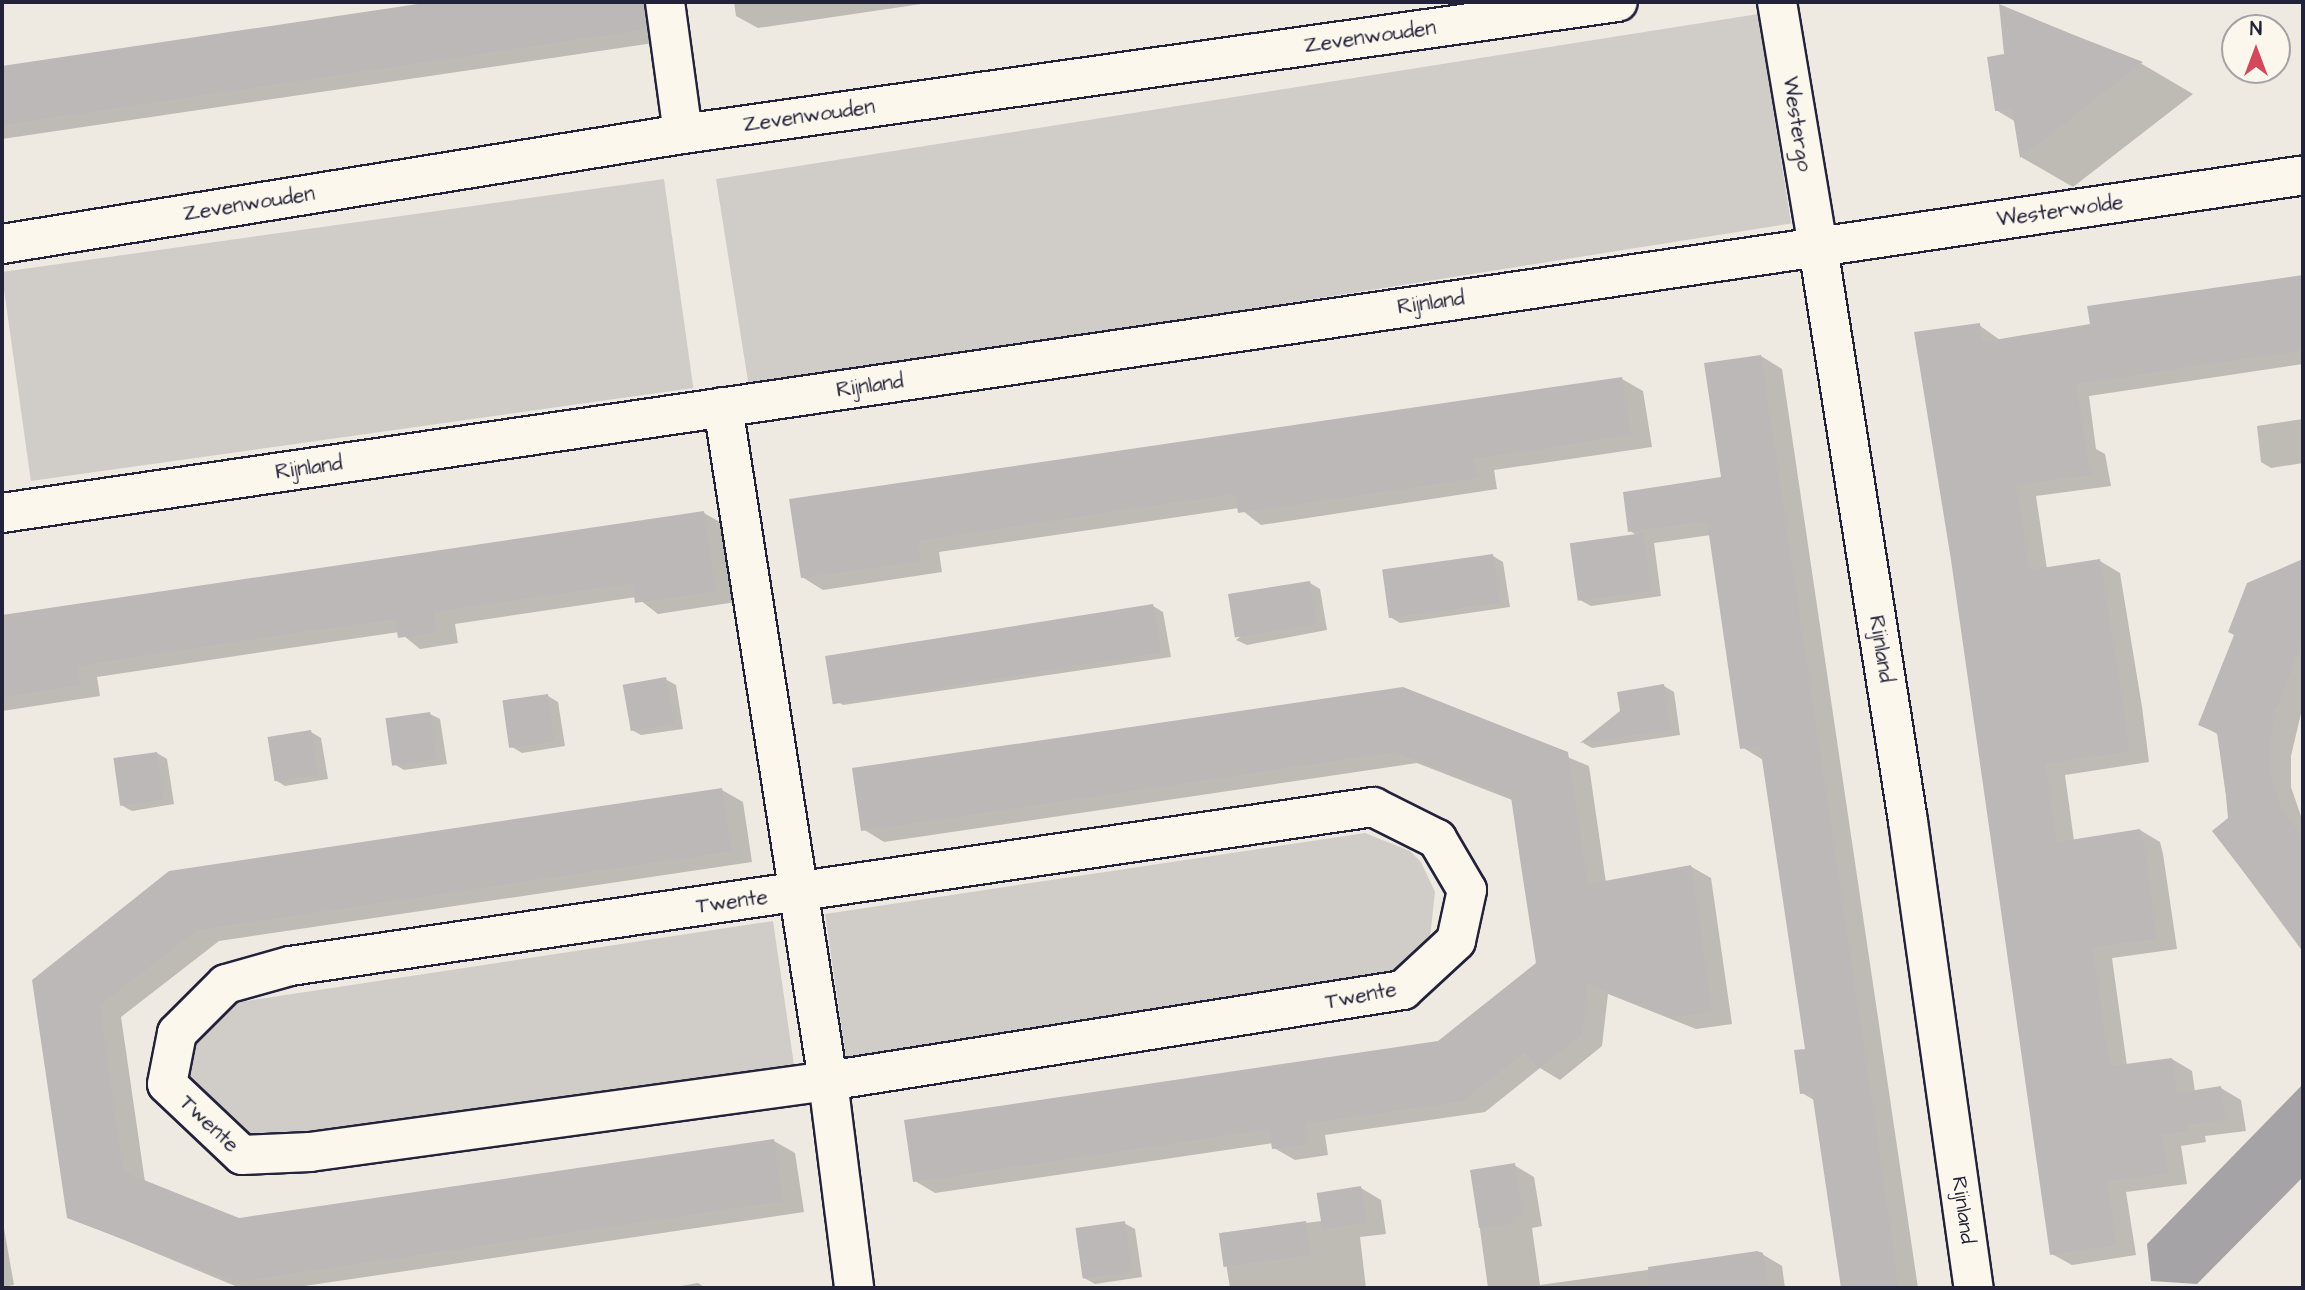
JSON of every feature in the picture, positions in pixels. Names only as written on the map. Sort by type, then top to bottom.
[{"type":"street","points":[[665,2],[683,134]]},
{"type":"street","name":"Zevenwouden","points":[[2,244],[683,134],[1618,2]]},
{"type":"street","name":"Westergo","points":[[1777,2],[1818,247]]},
{"type":"street","name":"Westerwolde","points":[[1818,247],[2303,175]]},
{"type":"street","name":"Rijnland","points":[[2,513],[1818,247],[1908,821],[1973,1288]]},
{"type":"street","points":[[723,407],[800,892],[828,1081],[854,1288]]},
{"type":"street","name":"Twente","points":[[1373,807],[1437,839],[1466,890],[1456,942],[1403,990],[828,1081],[310,1152],[243,1155],[167,1084],[177,1033],[226,984],[290,966],[1373,807]]},
{"type":"shaded area","points":[[1758,14],[1791,223],[749,388],[716,179]]},
{"type":"shaded area","points":[[664,179],[693,388],[31,481],[2,272]]},
{"type":"shaded area","points":[[1365,833],[1410,851],[1421,862],[1435,892],[1430,938],[1422,952],[1398,973],[1363,983],[846,1058],[825,914]]},
{"type":"shaded area","points":[[773,921],[794,1065],[264,1142],[248,1141],[187,1080],[196,1035],[231,1005]]},
{"type":"shaded area","points":[[2303,1084],[2303,1177],[2197,1284],[2151,1281],[2147,1244]]},
{"type":"building","points":[[431,2],[644,2],[647,29],[2,125],[2,66]]},
{"type":"building","points":[[1999,4],[2143,62],[2020,158],[2012,109],[1995,111],[1987,57],[2004,54]]},
{"type":"building","points":[[2303,275],[2303,350],[2076,384],[2091,475],[2017,485],[2029,570],[2100,559],[2122,694],[2129,751],[2045,764],[2057,842],[2140,829],[2142,844],[2144,841],[2157,939],[2092,947],[2110,1066],[2172,1058],[2177,1093],[2221,1086],[2226,1120],[2186,1125],[2187,1131],[2162,1135],[2168,1173],[2107,1181],[2116,1245],[2050,1255],[1951,560],[1914,332],[1980,323],[1982,342],[2090,324],[2087,306]]},
{"type":"building","points":[[1761,355],[1899,1288],[1841,1288],[1812,1092],[1800,1094],[1794,1050],[1805,1049],[1760,746],[1740,749],[1707,521],[1628,532],[1623,492],[1721,477],[1704,363]]},
{"type":"building","points":[[1622,377],[1631,435],[1474,459],[1477,478],[1238,513],[1235,494],[1156,505],[918,541],[921,561],[801,578],[789,499]]},
{"type":"building","points":[[704,511],[716,591],[635,603],[632,583],[434,612],[437,632],[398,638],[395,619],[281,635],[77,666],[80,685],[2,697],[2,615]]},
{"type":"building","points":[[1643,533],[1651,590],[1578,601],[1570,543]]},
{"type":"building","points":[[1493,554],[1500,603],[1389,618],[1382,570]]},
{"type":"building","points":[[2303,559],[2303,639],[2274,714],[2270,774],[2279,803],[2303,839],[2303,948],[2212,831],[2228,818],[2226,796],[2217,733],[2198,725],[2234,635],[2228,632],[2247,583]]},
{"type":"building","points":[[1310,581],[1317,624],[1235,637],[1228,594]]},
{"type":"building","points":[[1153,604],[1161,652],[833,704],[825,656]]},
{"type":"building","points":[[666,677],[674,723],[631,731],[623,685]]},
{"type":"building","points":[[1664,684],[1670,730],[1580,743],[1620,711],[1617,692]]},
{"type":"building","points":[[1403,687],[1568,752],[1588,884],[1691,865],[1712,1012],[1673,1018],[1588,984],[1582,1035],[1538,1069],[1525,1052],[1463,1101],[1305,1124],[1308,1144],[1272,1149],[1269,1129],[913,1182],[904,1120],[1438,1041],[1536,963],[1511,797],[1395,752],[861,831],[852,768]]},
{"type":"building","points":[[548,694],[555,742],[509,748],[502,700]]},
{"type":"building","points":[[430,712],[437,760],[392,766],[385,718]]},
{"type":"building","points":[[311,730],[318,774],[275,781],[268,737]]},
{"type":"building","points":[[157,752],[164,800],[120,806],[113,758]]},
{"type":"building","points":[[722,788],[732,851],[197,930],[100,1005],[114,1109],[124,1172],[239,1218],[774,1139],[783,1201],[235,1282],[67,1218],[32,980],[169,871]]},
{"type":"building","points":[[1515,1163],[1523,1215],[1513,1217],[1514,1223],[1479,1228],[1470,1170]]},
{"type":"building","points":[[1361,1186],[1367,1223],[1322,1230],[1317,1193]]},
{"type":"building","points":[[1125,1221],[1132,1272],[1083,1278],[1075,1228]]},
{"type":"building","points":[[1306,1221],[1311,1255],[1224,1267],[1219,1233]]},
{"type":"building","points":[[1757,1251],[1763,1253],[1768,1288],[1649,1288],[1648,1267]]}]
